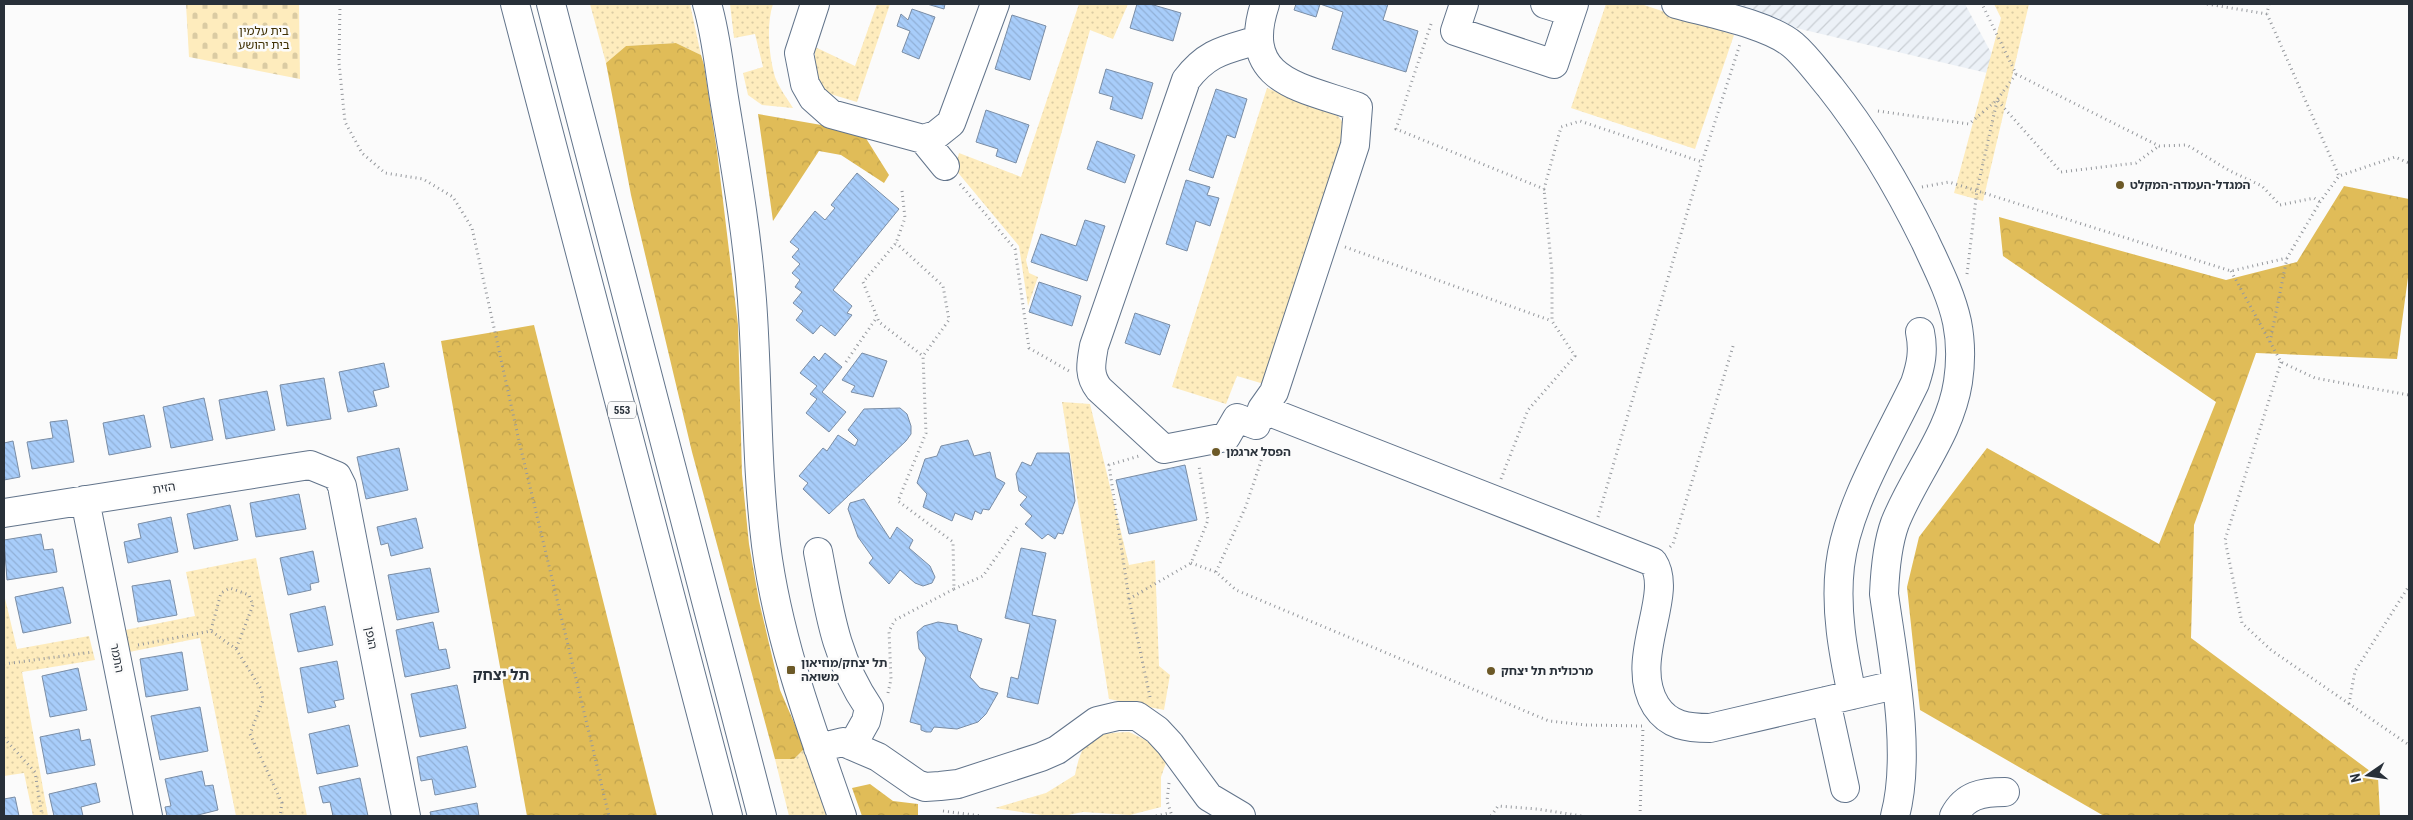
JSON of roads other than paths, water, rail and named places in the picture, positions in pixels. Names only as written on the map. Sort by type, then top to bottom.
[{"type":"street","name":"553","points":[[515,4],[728,816]]},
{"type":"street","name":"553","points":[[551,4],[762,816]]},
{"type":"street","points":[[815,4],[799,53],[805,84],[813,98],[832,114],[923,139],[936,135],[951,123],[995,4]]},
{"type":"street","points":[[1259,417],[1274,392],[1355,146],[1358,107],[1290,85],[1278,76],[1262,55],[1258,40],[1265,4]]},
{"type":"street","points":[[1464,4],[1455,31],[1554,64],[1573,8],[1545,4]]},
{"type":"street","points":[[1676,4],[1774,34],[1792,44],[1804,56],[1845,106],[1874,146],[1900,191],[1932,255],[1957,321],[1960,361],[1958,384],[1951,409],[1895,524],[1889,546],[1884,594],[1902,745],[1902,769],[1895,816]]},
{"type":"street","points":[[708,5],[740,193],[747,248],[754,330],[762,506],[771,580],[786,647],[842,816]]},
{"type":"street","points":[[1258,40],[1230,47],[1206,58],[1194,69],[1180,93],[1094,346],[1090,371],[1092,380],[1098,389],[1164,449],[1226,437],[1237,418],[1259,417],[1493,499],[1653,562],[1658,569],[1660,582],[1646,658],[1647,679],[1651,698],[1661,714],[1675,724],[1689,728],[1710,728],[1895,685]]},
{"type":"street","points":[[923,139],[945,166]]},
{"type":"street","points":[[1845,788],[1839,698],[1841,638],[1840,566],[1847,533],[1857,505],[1915,383],[1922,362],[1923,344],[1920,332]]},
{"type":"street","name":"הזית","points":[[4,512],[299,466],[310,465],[324,469]]},
{"type":"street","name":"הגפן","points":[[324,469],[337,476],[342,486],[406,816]]},
{"type":"street","name":"התמר","points":[[86,500],[148,816]]},
{"type":"street","points":[[818,552],[839,652],[857,691],[869,708],[866,721],[852,746]]},
{"type":"street","points":[[818,748],[843,742],[878,757],[925,787],[958,784],[1057,750],[1097,721],[1118,716],[1137,716],[1157,730],[1170,744],[1209,797],[1241,816]]},
{"type":"street","points":[[1954,816],[1960,804],[1973,797],[1993,792],[2005,792]]},
{"type":"place","name":"המגדל-העמדה-המקלט","points":[[2120,185]]},
{"type":"place","name":"הפסל ארגמן","points":[[1216,452]]},
{"type":"place","name":"תל יצחק/מוזיאון משואה","points":[[791,670]]},
{"type":"place","name":"מרכולית תל יצחק","points":[[1491,671]]},
{"type":"district","name":"תל יצחק","points":[[501,675]]},
{"type":"park label","name":"בית עלמין בית יהושע","points":[[264,38]]}]
